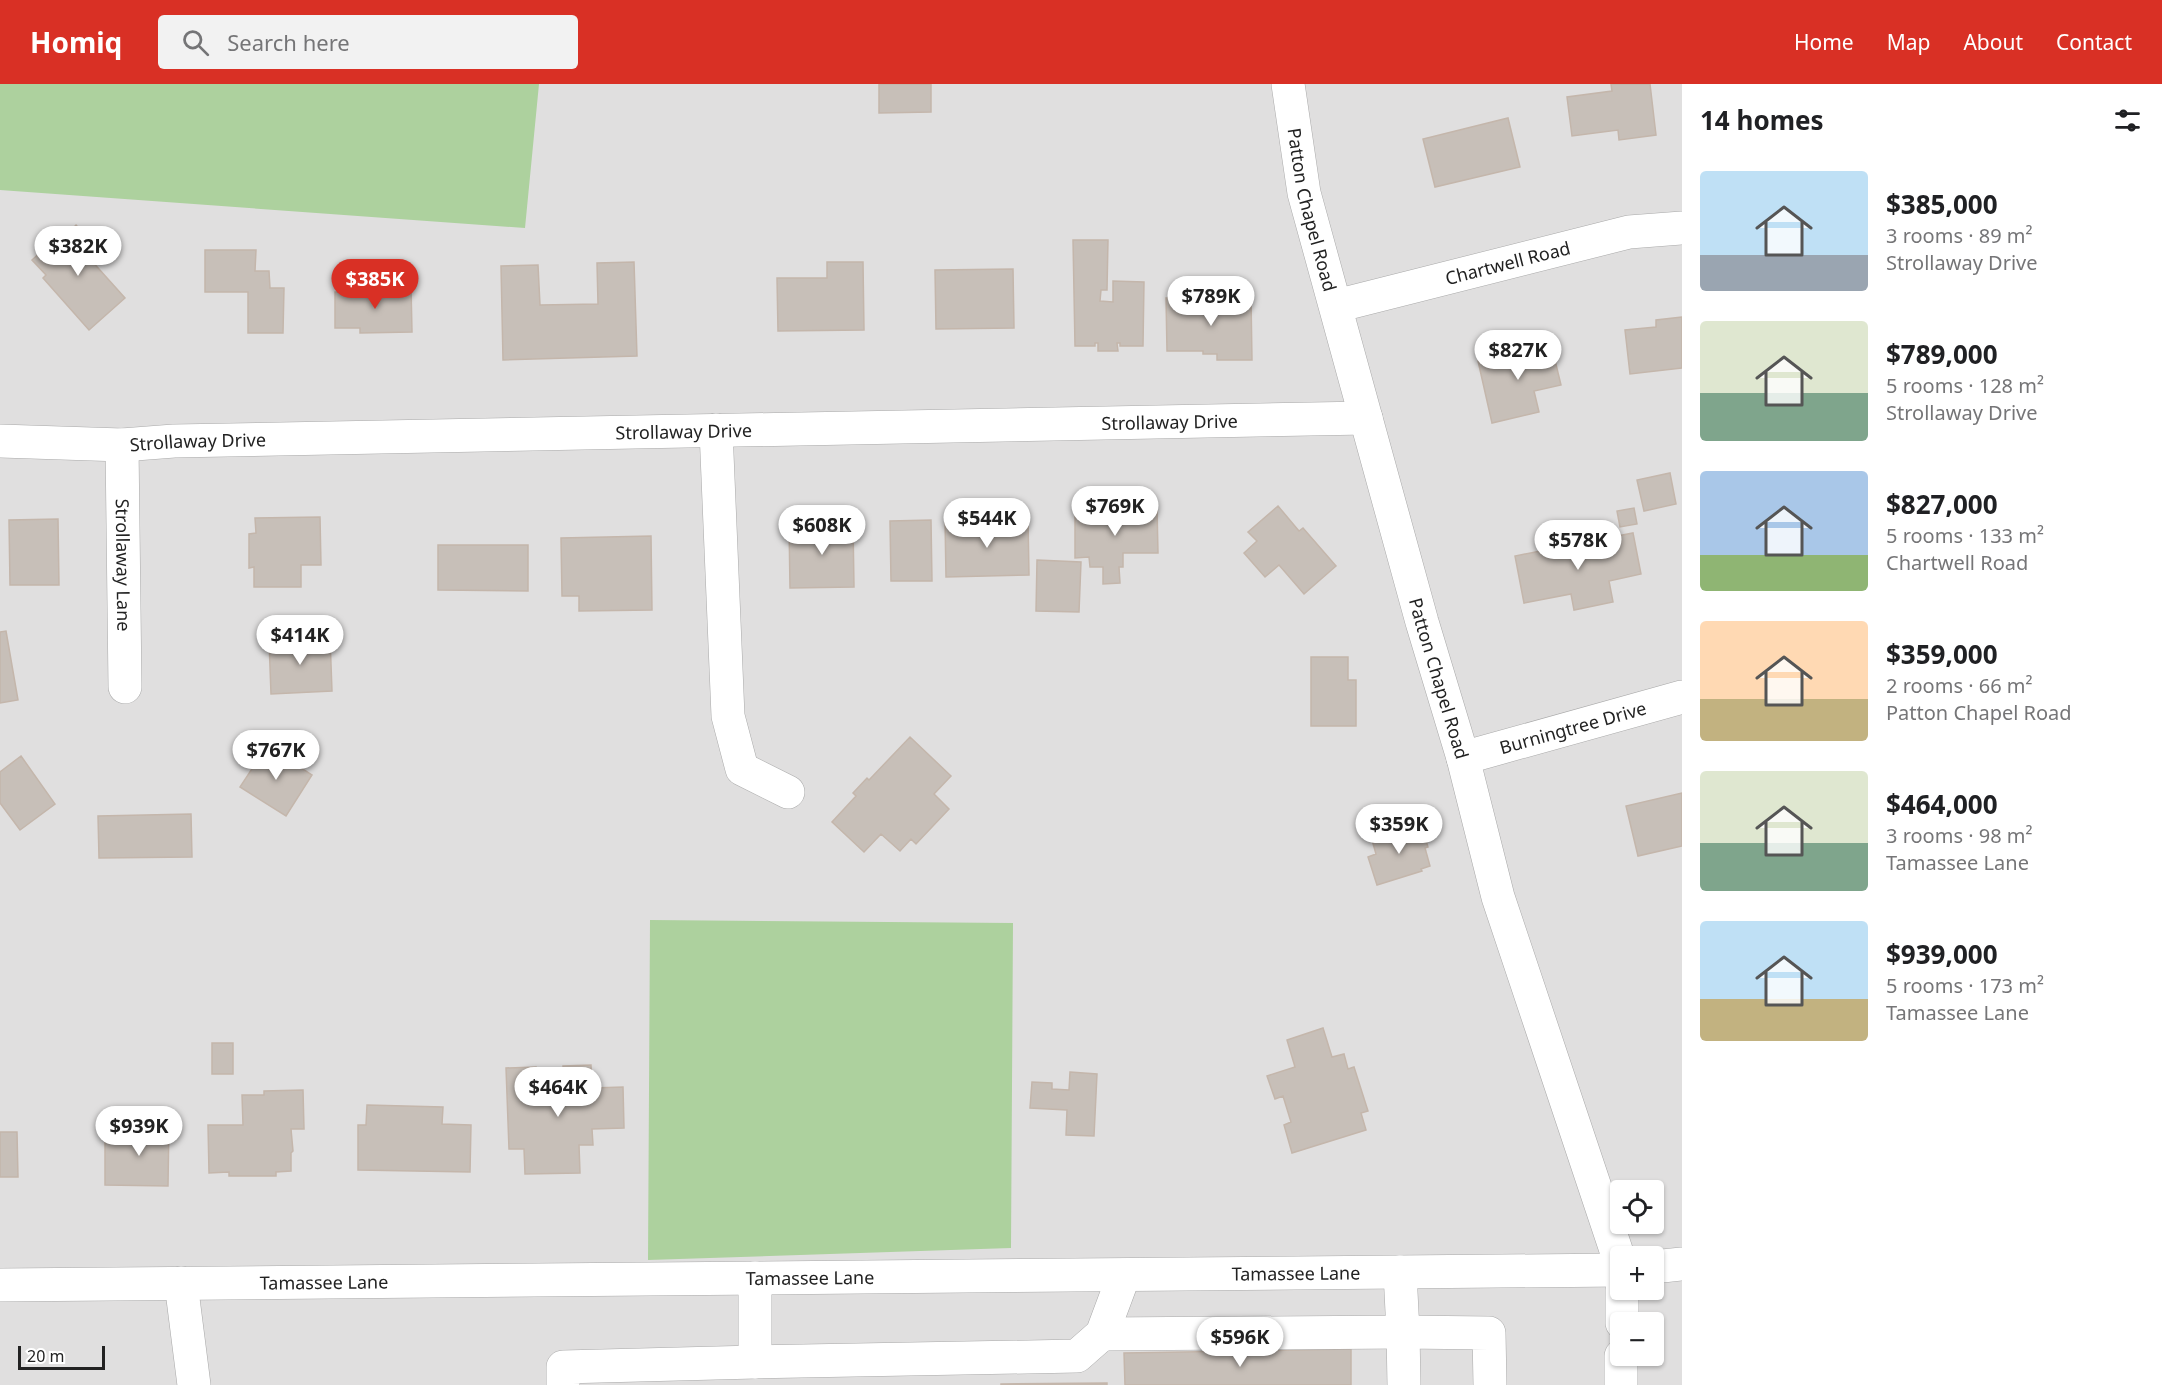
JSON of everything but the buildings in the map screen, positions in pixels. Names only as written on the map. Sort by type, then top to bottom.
[{"type":"street","name":"Patton Chapel Road","points":[[1288,84],[1304,193],[1422,622],[1463,758],[1498,897],[1615,1246]]},
{"type":"street","name":"Chartwell Road","points":[[1336,306],[1629,232],[1682,228]]},
{"type":"street","name":"Strollaway Drive","points":[[0,441],[122,445],[186,441],[1366,418]]},
{"type":"street","points":[[717,430],[728,716],[742,768],[788,792]]},
{"type":"street","name":"Strollaway Lane","points":[[122,445],[124,687]]},
{"type":"street","name":"Burningtree Drive","points":[[1463,758],[1682,697]]},
{"type":"street","points":[[1664,1266],[1682,1264]]},
{"type":"street","name":"Tamassee Lane","points":[[0,1285],[1610,1270]]},
{"type":"street","points":[[1400,1272],[1404,1385]]},
{"type":"street","points":[[563,1385],[563,1367],[1077,1356],[1102,1334],[1124,1275]]},
{"type":"street","points":[[755,1278],[755,1362]]},
{"type":"street","points":[[181,1283],[194,1385]]},
{"type":"street","points":[[1102,1334],[1489,1333],[1490,1385]]},
{"type":"street","points":[[1621,1366],[1621,1385]]},
{"type":"shaded area","points":[[0,84],[1682,84],[1682,1385],[0,1385]]},
{"type":"green space","points":[[0,84],[539,84],[525,228],[0,190]]},
{"type":"green space","points":[[650,920],[1013,923],[1011,1248],[648,1260]]}]
